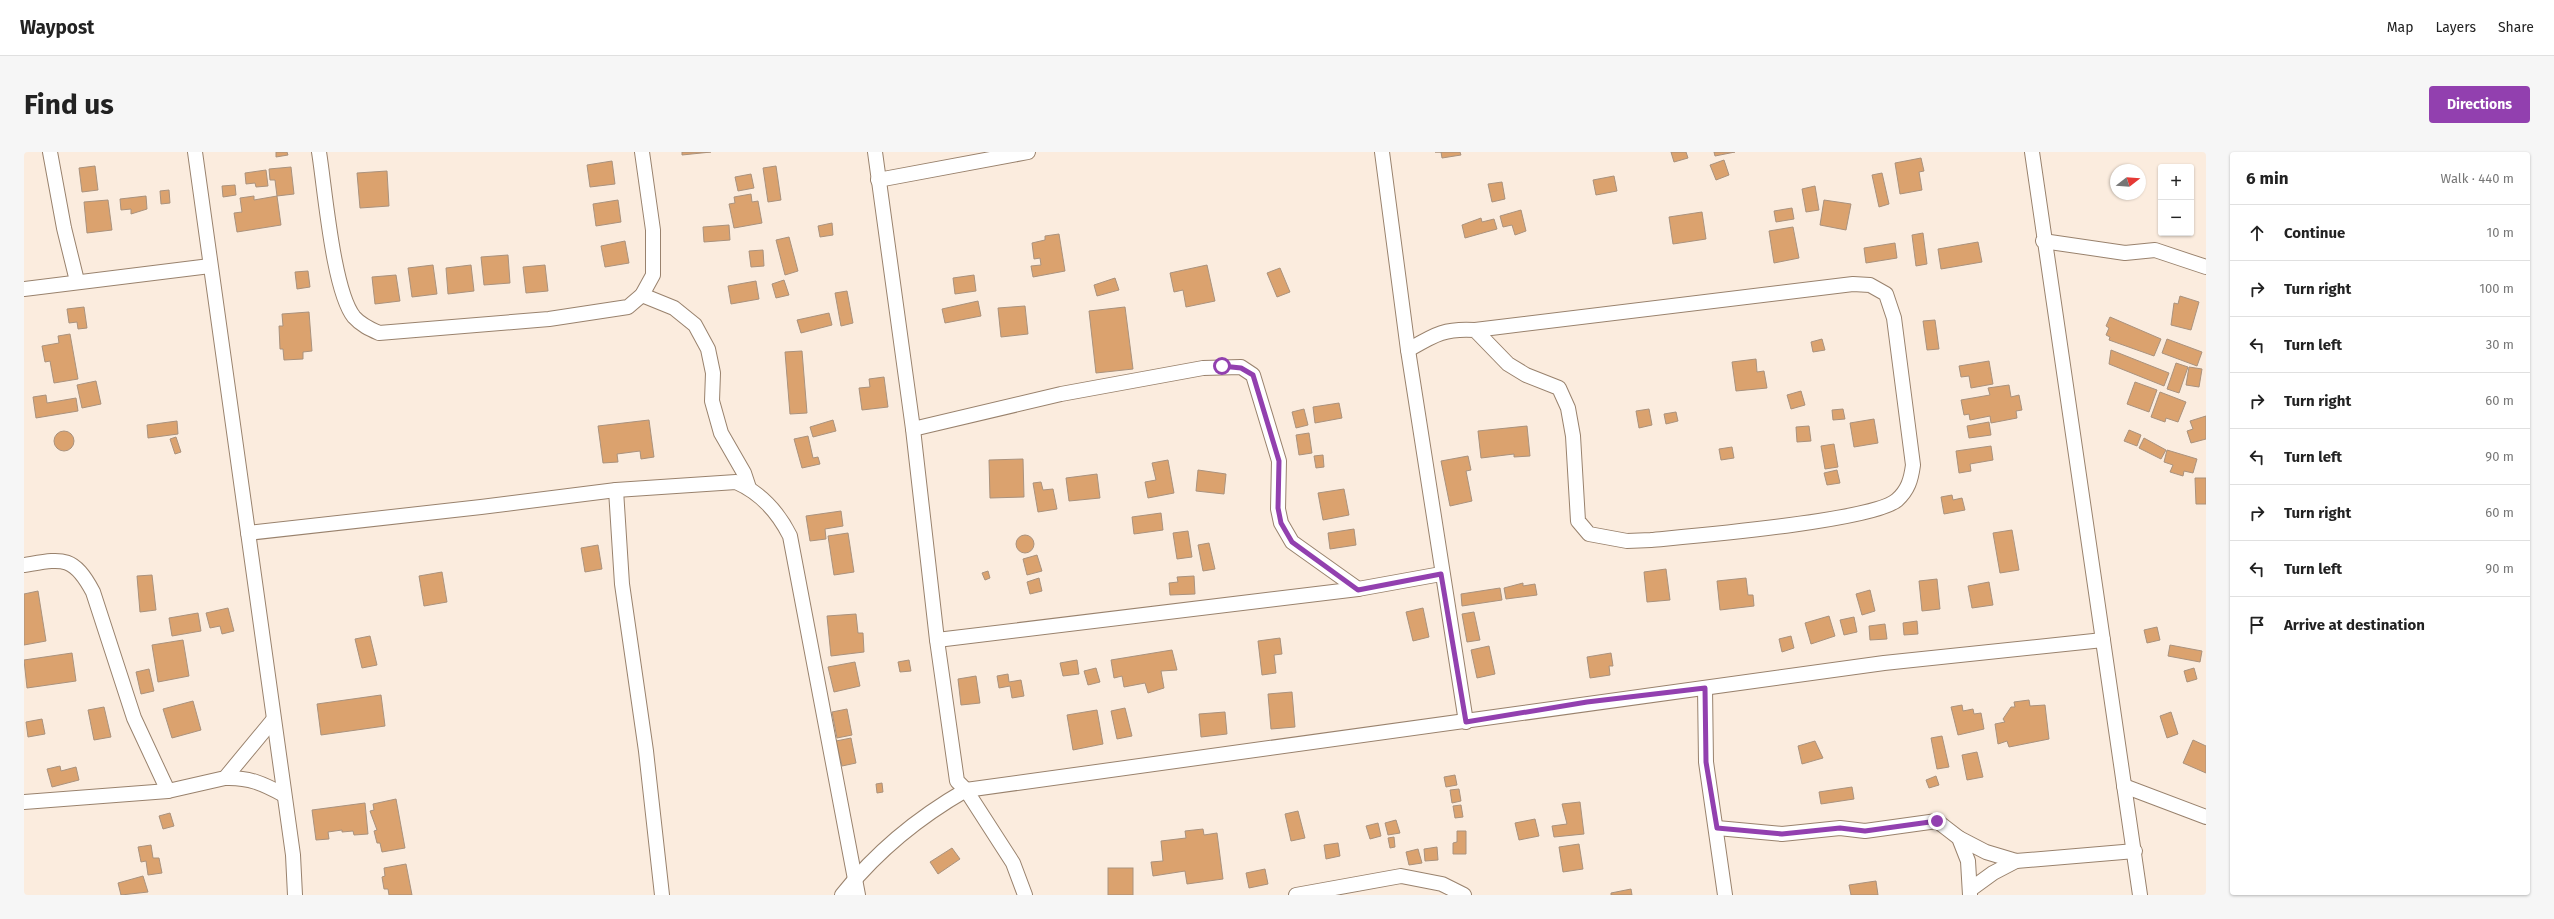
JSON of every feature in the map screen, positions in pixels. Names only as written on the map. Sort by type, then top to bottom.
[{"type":"street","points":[[50,152],[64,228],[77,282]]},
{"type":"street","points":[[194,152],[273,720],[294,855],[295,895]]},
{"type":"street","points":[[319,152],[340,288],[354,316],[362,324],[380,333],[549,319],[628,307],[642,296],[653,275],[653,230],[642,152]]},
{"type":"street","points":[[875,152],[913,429],[937,640],[957,781],[966,790],[1013,863],[1025,895]]},
{"type":"street","points":[[878,180],[1028,152]]},
{"type":"street","points":[[1382,152],[1408,350],[1441,574],[1466,722]]},
{"type":"street","points":[[2032,152],[2043,241],[2135,851],[2140,895]]},
{"type":"street","points":[[2043,241],[2125,253],[2155,250],[2206,267]]},
{"type":"street","points":[[24,289],[210,266]]},
{"type":"street","points":[[1408,350],[1454,328],[1475,330],[1853,284],[1870,285],[1886,294],[1894,318],[1912,458],[1910,485],[1896,501],[1855,516],[1651,540],[1627,541],[1589,534],[1578,521],[1573,436],[1568,408],[1559,388],[1526,375],[1508,364],[1475,330]]},
{"type":"street","points":[[642,296],[674,308],[695,325],[704,343],[713,373],[712,401],[720,433],[744,473],[749,488]]},
{"type":"street","points":[[913,429],[1076,391],[1203,368],[1241,368],[1253,375],[1279,461],[1278,508],[1281,523],[1292,542],[1358,590]]},
{"type":"street","points":[[248,533],[481,507],[616,490],[736,482],[749,488],[771,506],[782,520],[790,536],[858,895]]},
{"type":"street","points":[[616,490],[622,584],[646,751],[662,895]]},
{"type":"street","points":[[24,565],[58,560],[72,564],[87,581],[93,592],[134,718],[168,791]]},
{"type":"street","points":[[937,640],[1358,590],[1441,574]]},
{"type":"street","points":[[842,895],[855,879],[901,834],[966,790],[1466,722],[1587,702],[1705,688],[1884,663],[2103,640]]},
{"type":"street","points":[[1705,688],[1706,762],[1717,828],[1725,895]]},
{"type":"street","points":[[226,778],[256,744],[273,720]]},
{"type":"street","points":[[24,802],[168,791],[226,778],[244,777],[262,783],[284,795]]},
{"type":"street","points":[[2124,786],[2206,817]]},
{"type":"street","points":[[1717,828],[1782,834],[1840,828],[1865,831],[1937,821],[1959,838],[1986,852],[2016,861],[2135,851]]},
{"type":"street","points":[[1959,838],[1968,861],[1970,892]]},
{"type":"street","points":[[1970,892],[1992,873],[2016,861]]},
{"type":"street","points":[[1296,895],[1401,876],[1442,884],[1464,895]]},
{"type":"building","points":[[276,152],[287,152],[288,155],[276,157]]},
{"type":"building","points":[[682,152],[711,152],[682,155]]},
{"type":"building","points":[[1441,152],[1460,152],[1461,155],[1442,158]]},
{"type":"building","points":[[1671,152],[1686,152],[1688,158],[1674,162]]},
{"type":"building","points":[[1714,152],[1735,152],[1715,156]]},
{"type":"building","points":[[1921,158],[1924,171],[1919,172],[1922,190],[1900,194],[1895,163]]},
{"type":"building","points":[[1724,160],[1729,175],[1716,180],[1710,165]]},
{"type":"building","points":[[612,161],[615,184],[590,187],[587,165]]},
{"type":"building","points":[[95,166],[98,190],[82,192],[79,168]]},
{"type":"building","points":[[776,166],[781,200],[768,202],[763,168]]},
{"type":"building","points":[[291,167],[294,194],[277,196],[275,180],[270,180],[269,169]]},
{"type":"building","points":[[266,170],[268,186],[256,187],[255,183],[246,184],[245,173]]},
{"type":"building","points":[[387,171],[389,206],[360,208],[357,173]]},
{"type":"building","points":[[1882,173],[1889,204],[1879,207],[1872,175]]},
{"type":"building","points":[[751,174],[754,188],[738,191],[735,177]]},
{"type":"building","points":[[1614,176],[1617,191],[1596,195],[1593,180]]},
{"type":"building","points":[[1502,182],[1505,199],[1492,202],[1488,184]]},
{"type":"building","points":[[235,185],[236,195],[223,197],[222,186]]},
{"type":"building","points":[[1815,186],[1819,210],[1806,212],[1802,189]]},
{"type":"building","points":[[169,190],[170,203],[161,204],[160,191]]},
{"type":"building","points":[[751,194],[752,202],[758,201],[762,223],[734,228],[729,204],[735,203],[734,197]]},
{"type":"building","points":[[146,196],[147,209],[131,214],[131,209],[121,210],[120,199]]},
{"type":"building","points":[[254,196],[254,200],[277,196],[281,225],[237,232],[234,213],[242,212],[240,198]]},
{"type":"building","points":[[108,200],[112,230],[87,233],[84,202]]},
{"type":"building","points":[[618,200],[621,222],[596,226],[593,204]]},
{"type":"building","points":[[1824,200],[1851,204],[1846,230],[1820,225]]},
{"type":"building","points":[[1792,208],[1794,219],[1776,222],[1774,211]]},
{"type":"building","points":[[1521,210],[1526,231],[1515,235],[1512,225],[1503,227],[1500,216]]},
{"type":"building","points":[[1702,212],[1706,239],[1673,244],[1669,217]]},
{"type":"building","points":[[1481,218],[1482,222],[1494,219],[1497,229],[1465,238],[1462,225]]},
{"type":"building","points":[[832,223],[833,235],[820,237],[818,226]]},
{"type":"building","points":[[729,225],[730,240],[704,242],[703,227]]},
{"type":"building","points":[[1793,227],[1799,258],[1774,263],[1769,231]]},
{"type":"building","points":[[1923,233],[1927,264],[1916,266],[1912,235]]},
{"type":"building","points":[[1059,234],[1065,271],[1033,277],[1031,266],[1041,265],[1040,258],[1034,259],[1032,243],[1045,240],[1045,236]]},
{"type":"building","points":[[789,237],[798,271],[785,275],[776,240]]},
{"type":"building","points":[[625,241],[629,263],[605,267],[601,246]]},
{"type":"building","points":[[1978,242],[1982,262],[1941,269],[1938,249]]},
{"type":"building","points":[[1895,243],[1897,258],[1866,263],[1864,248]]},
{"type":"building","points":[[763,250],[764,266],[751,267],[749,251]]},
{"type":"building","points":[[508,255],[510,283],[484,285],[481,257]]},
{"type":"building","points":[[433,265],[437,294],[412,297],[408,268]]},
{"type":"building","points":[[471,265],[474,291],[448,294],[446,268]]},
{"type":"building","points":[[545,265],[548,291],[526,293],[523,267]]},
{"type":"building","points":[[1207,265],[1215,301],[1186,307],[1183,290],[1174,292],[1170,273]]},
{"type":"building","points":[[1280,268],[1290,292],[1277,297],[1267,273]]},
{"type":"building","points":[[308,271],[310,287],[297,289],[295,272]]},
{"type":"building","points":[[396,275],[400,301],[375,304],[372,277]]},
{"type":"building","points":[[974,275],[976,291],[955,294],[953,278]]},
{"type":"building","points":[[1115,278],[1119,290],[1097,296],[1094,285]]},
{"type":"building","points":[[784,280],[789,295],[776,298],[772,284]]},
{"type":"building","points":[[756,281],[759,299],[731,304],[728,286]]},
{"type":"building","points":[[847,291],[853,323],[841,326],[835,293]]},
{"type":"building","points":[[2180,296],[2199,302],[2191,330],[2171,325],[2174,303],[2178,304]]},
{"type":"building","points":[[978,301],[981,316],[945,323],[942,309]]},
{"type":"building","points":[[1025,306],[1028,334],[1001,337],[998,308]]},
{"type":"building","points":[[84,307],[87,328],[78,329],[77,322],[69,323],[67,309]]},
{"type":"building","points":[[1125,307],[1133,369],[1096,373],[1089,311]]},
{"type":"building","points":[[309,312],[312,351],[303,352],[303,359],[284,360],[283,349],[280,349],[279,326],[283,326],[282,314]]},
{"type":"building","points":[[829,313],[832,325],[801,333],[797,320]]},
{"type":"building","points":[[2110,317],[2161,339],[2154,356],[2109,340],[2110,337],[2106,335],[2109,328],[2106,326]]},
{"type":"building","points":[[1935,320],[1939,349],[1927,350],[1923,321]]},
{"type":"building","points":[[70,334],[78,379],[54,383],[50,361],[45,362],[42,346],[59,343],[58,336]]},
{"type":"building","points":[[1822,339],[1825,350],[1813,352],[1811,342]]},
{"type":"building","points":[[2167,339],[2202,352],[2197,366],[2162,353]]},
{"type":"building","points":[[2111,350],[2169,373],[2164,386],[2109,364]]},
{"type":"building","points":[[802,351],[807,413],[790,414],[785,352]]},
{"type":"building","points":[[1756,359],[1757,372],[1764,371],[1767,388],[1736,391],[1732,362]]},
{"type":"building","points":[[1989,361],[1993,384],[1971,388],[1969,376],[1961,377],[1959,366]]},
{"type":"building","points":[[2176,363],[2188,367],[2179,393],[2167,389]]},
{"type":"building","points":[[2189,367],[2202,369],[2199,387],[2186,385]]},
{"type":"building","points":[[884,377],[888,407],[862,410],[859,388],[870,387],[869,379]]},
{"type":"building","points":[[96,381],[101,404],[82,408],[77,385]]},
{"type":"building","points":[[2135,382],[2157,390],[2149,412],[2127,404]]},
{"type":"building","points":[[2009,385],[2011,397],[2019,395],[2022,410],[2016,411],[2017,418],[1991,423],[1990,416],[1970,420],[1969,414],[1964,415],[1961,400],[1990,395],[1988,388]]},
{"type":"building","points":[[1801,391],[1805,405],[1791,409],[1787,395]]},
{"type":"building","points":[[2160,392],[2186,402],[2178,422],[2166,418],[2165,422],[2151,417]]},
{"type":"building","points":[[46,395],[47,403],[76,398],[78,411],[36,418],[33,397]]},
{"type":"building","points":[[1339,403],[1342,418],[1315,423],[1313,407]]},
{"type":"building","points":[[1304,409],[1308,425],[1296,428],[1292,412]]},
{"type":"building","points":[[1649,409],[1652,425],[1639,428],[1636,411]]},
{"type":"building","points":[[1843,409],[1845,419],[1833,420],[1832,410]]},
{"type":"building","points":[[1676,412],[1678,421],[1666,424],[1664,414]]},
{"type":"building","points":[[2206,416],[2206,439],[2191,443],[2187,431],[2193,429],[2190,421]]},
{"type":"building","points":[[1874,419],[1878,443],[1854,447],[1850,423]]},
{"type":"building","points":[[649,420],[654,457],[641,459],[640,451],[617,454],[618,462],[603,463],[598,426]]},
{"type":"building","points":[[833,420],[836,431],[813,437],[810,427]]},
{"type":"building","points":[[177,421],[178,434],[148,438],[147,425]]},
{"type":"building","points":[[1989,422],[1991,435],[1969,438],[1967,426]]},
{"type":"building","points":[[1527,426],[1530,456],[1514,457],[1514,454],[1481,458],[1478,431]]},
{"type":"building","points":[[1809,426],[1811,441],[1797,442],[1796,427]]},
{"type":"building","points":[[2129,430],[2141,435],[2137,446],[2124,441]]},
{"type":"building","points":[[64,431],[71,434],[74,441],[71,448],[64,451],[57,448],[54,441],[57,434]]},
{"type":"building","points":[[1309,433],[1312,453],[1299,455],[1296,435]]},
{"type":"building","points":[[808,436],[813,458],[818,457],[820,464],[802,468],[794,439]]},
{"type":"building","points":[[176,437],[181,452],[175,454],[170,439]]},
{"type":"building","points":[[2144,438],[2166,450],[2161,459],[2139,448]]},
{"type":"building","points":[[1834,444],[1838,467],[1825,469],[1821,446]]},
{"type":"building","points":[[1991,446],[1993,460],[1970,464],[1971,471],[1959,473],[1956,451]]},
{"type":"building","points":[[1732,447],[1734,458],[1721,460],[1719,449]]},
{"type":"building","points":[[2167,450],[2197,459],[2193,473],[2184,471],[2183,476],[2170,472],[2173,465],[2164,462]]},
{"type":"building","points":[[1323,455],[1324,467],[1316,468],[1314,456]]},
{"type":"building","points":[[1468,456],[1471,470],[1466,471],[1472,501],[1450,506],[1441,461]]},
{"type":"building","points":[[1023,459],[1024,497],[990,498],[989,460]]},
{"type":"building","points":[[1168,460],[1174,493],[1148,498],[1145,482],[1156,480],[1152,463]]},
{"type":"building","points":[[1198,470],[1226,474],[1224,494],[1196,491]]},
{"type":"building","points":[[1837,470],[1840,483],[1827,485],[1824,473]]},
{"type":"building","points":[[1097,474],[1100,498],[1069,501],[1066,478]]},
{"type":"building","points":[[2195,478],[2206,478],[2206,504],[2196,504]]},
{"type":"building","points":[[1041,482],[1043,490],[1053,489],[1057,509],[1038,512],[1033,483]]},
{"type":"building","points":[[1344,489],[1349,515],[1323,520],[1318,493]]},
{"type":"building","points":[[1952,495],[1953,500],[1962,498],[1965,510],[1944,514],[1941,497]]},
{"type":"building","points":[[841,511],[843,526],[825,529],[826,539],[810,541],[806,516]]},
{"type":"building","points":[[1161,513],[1163,530],[1134,534],[1132,517]]},
{"type":"building","points":[[1354,529],[1356,545],[1330,549],[1328,533]]},
{"type":"building","points":[[2012,530],[2019,570],[2000,573],[1993,533]]},
{"type":"building","points":[[1188,531],[1192,557],[1177,559],[1173,533]]},
{"type":"building","points":[[848,533],[854,572],[834,575],[828,536]]},
{"type":"building","points":[[1025,535],[1031,538],[1034,544],[1031,550],[1025,553],[1019,550],[1016,544],[1019,538]]},
{"type":"building","points":[[1209,543],[1215,569],[1203,571],[1198,545]]},
{"type":"building","points":[[598,545],[602,569],[585,572],[581,548]]},
{"type":"building","points":[[1037,555],[1042,571],[1027,575],[1023,559]]},
{"type":"building","points":[[1666,569],[1670,600],[1647,602],[1644,572]]},
{"type":"building","points":[[988,571],[990,578],[985,580],[982,573]]},
{"type":"building","points":[[442,572],[447,602],[424,606],[419,576]]},
{"type":"building","points":[[152,575],[156,610],[140,612],[137,576]]},
{"type":"building","points":[[1194,576],[1195,594],[1170,595],[1169,583],[1178,582],[1177,577]]},
{"type":"building","points":[[1039,578],[1042,591],[1030,594],[1027,582]]},
{"type":"building","points":[[1746,578],[1748,595],[1753,595],[1754,606],[1720,610],[1717,581]]},
{"type":"building","points":[[1937,579],[1940,609],[1922,611],[1919,581]]},
{"type":"building","points":[[1989,582],[1993,605],[1972,608],[1968,586]]},
{"type":"building","points":[[1523,583],[1523,586],[1535,584],[1537,595],[1506,599],[1504,588]]},
{"type":"building","points":[[1500,588],[1502,600],[1462,606],[1461,594]]},
{"type":"building","points":[[1870,590],[1875,611],[1862,615],[1856,594]]},
{"type":"building","points":[[38,591],[46,641],[24,645],[24,594]]},
{"type":"building","points":[[228,608],[234,631],[222,634],[220,626],[210,628],[206,613]]},
{"type":"building","points":[[1423,608],[1429,637],[1413,641],[1406,612]]},
{"type":"building","points":[[1474,612],[1480,640],[1467,642],[1462,614]]},
{"type":"building","points":[[198,613],[201,631],[172,636],[169,618]]},
{"type":"building","points":[[856,614],[858,633],[863,633],[864,652],[831,656],[827,616]]},
{"type":"building","points":[[1829,616],[1835,636],[1811,644],[1805,623]]},
{"type":"building","points":[[1854,617],[1857,632],[1844,635],[1840,620]]},
{"type":"building","points":[[1917,621],[1918,634],[1904,635],[1903,623]]},
{"type":"building","points":[[1885,624],[1887,639],[1870,640],[1869,626]]},
{"type":"building","points":[[2157,627],[2160,640],[2147,643],[2144,630]]},
{"type":"building","points":[[370,636],[377,665],[362,668],[355,639]]},
{"type":"building","points":[[1791,636],[1794,648],[1782,652],[1779,639]]},
{"type":"building","points":[[1280,638],[1282,654],[1274,655],[1276,673],[1262,675],[1258,641]]},
{"type":"building","points":[[183,640],[189,676],[158,682],[152,645]]},
{"type":"building","points":[[2170,645],[2202,651],[2200,662],[2168,656]]},
{"type":"building","points":[[1489,646],[1495,674],[1477,678],[1471,650]]},
{"type":"building","points":[[1172,650],[1177,670],[1161,671],[1164,688],[1148,693],[1145,683],[1124,687],[1122,676],[1114,678],[1111,660]]},
{"type":"building","points":[[72,653],[76,681],[27,688],[24,660]]},
{"type":"building","points":[[1611,653],[1613,666],[1609,666],[1610,675],[1590,678],[1587,657]]},
{"type":"building","points":[[909,660],[911,671],[900,672],[898,662]]},
{"type":"building","points":[[1077,660],[1079,674],[1063,676],[1060,663]]},
{"type":"building","points":[[855,662],[860,686],[834,692],[828,667]]},
{"type":"building","points":[[1096,668],[1100,682],[1088,685],[1084,671]]},
{"type":"building","points":[[2194,668],[2197,679],[2187,682],[2184,671]]},
{"type":"building","points":[[149,669],[154,691],[141,694],[136,672]]},
{"type":"building","points":[[1008,674],[1009,682],[1021,680],[1024,696],[1012,698],[1010,686],[999,688],[997,676]]},
{"type":"building","points":[[976,676],[980,703],[961,705],[958,679]]},
{"type":"building","points":[[1292,692],[1295,727],[1271,729],[1268,694]]},
{"type":"building","points":[[381,695],[385,726],[321,735],[317,704]]},
{"type":"building","points":[[2029,700],[2030,706],[2045,705],[2049,739],[2009,747],[2007,741],[1998,744],[1995,724],[2005,722],[2003,719],[2011,707],[2015,707],[2014,702]]},
{"type":"building","points":[[193,701],[201,730],[172,738],[163,709]]},
{"type":"building","points":[[1962,705],[1963,711],[1973,709],[1974,714],[1981,713],[1984,729],[1958,735],[1951,707]]},
{"type":"building","points":[[104,707],[111,737],[94,740],[88,710]]},
{"type":"building","points":[[1125,708],[1132,736],[1117,739],[1111,711]]},
{"type":"building","points":[[847,709],[852,735],[837,738],[832,712]]},
{"type":"building","points":[[1097,710],[1103,744],[1073,750],[1067,715]]},
{"type":"building","points":[[1225,712],[1227,734],[1201,737],[1199,714]]},
{"type":"building","points":[[2171,712],[2178,734],[2167,738],[2160,716]]},
{"type":"building","points":[[42,719],[45,734],[28,737],[26,722]]},
{"type":"building","points":[[1942,736],[1949,767],[1937,769],[1931,738]]},
{"type":"building","points":[[851,738],[856,763],[842,766],[836,741]]},
{"type":"building","points":[[2193,740],[2206,746],[2206,773],[2183,763]]},
{"type":"building","points":[[1815,741],[1823,758],[1802,764],[1798,746]]},
{"type":"building","points":[[1977,752],[1983,777],[1967,780],[1962,755]]},
{"type":"building","points":[[60,766],[61,771],[76,767],[79,780],[52,787],[47,769]]},
{"type":"building","points":[[1455,775],[1457,785],[1446,787],[1444,777]]},
{"type":"building","points":[[1936,776],[1939,785],[1929,788],[1926,780]]},
{"type":"building","points":[[882,783],[883,792],[877,793],[876,784]]},
{"type":"building","points":[[1852,787],[1854,799],[1821,804],[1819,792]]},
{"type":"building","points":[[1459,789],[1461,801],[1452,803],[1450,790]]},
{"type":"building","points":[[396,799],[405,848],[382,852],[380,843],[377,843],[374,831],[377,830],[370,811],[374,810],[373,804]]},
{"type":"building","points":[[1580,802],[1584,834],[1554,837],[1552,826],[1567,824],[1562,804]]},
{"type":"building","points":[[365,803],[368,834],[354,835],[353,831],[342,832],[342,830],[328,832],[329,839],[316,840],[312,810]]},
{"type":"building","points":[[1461,805],[1463,817],[1455,818],[1453,806]]},
{"type":"building","points":[[1298,811],[1305,838],[1291,841],[1285,814]]},
{"type":"building","points":[[170,813],[174,826],[163,829],[159,816]]},
{"type":"building","points":[[1535,819],[1539,836],[1519,840],[1515,823]]},
{"type":"building","points":[[1396,820],[1400,833],[1388,835],[1385,823]]},
{"type":"building","points":[[1378,823],[1381,836],[1370,839],[1366,826]]},
{"type":"building","points":[[1203,829],[1204,835],[1217,833],[1223,879],[1187,884],[1185,871],[1153,876],[1151,862],[1163,861],[1161,841],[1186,838],[1185,831]]},
{"type":"building","points":[[1457,831],[1466,831],[1466,854],[1453,854],[1453,843],[1457,842]]},
{"type":"building","points":[[1394,837],[1395,847],[1390,848],[1388,838]]},
{"type":"building","points":[[1338,843],[1340,856],[1326,859],[1324,845]]},
{"type":"building","points":[[1579,844],[1583,869],[1563,872],[1559,847]]},
{"type":"building","points":[[151,845],[153,858],[159,858],[162,873],[148,875],[146,861],[141,862],[138,847]]},
{"type":"building","points":[[1437,847],[1438,860],[1425,861],[1424,849]]},
{"type":"building","points":[[952,848],[960,859],[938,874],[930,862]]},
{"type":"building","points":[[1418,849],[1422,863],[1409,865],[1406,852]]},
{"type":"building","points":[[406,864],[412,895],[389,895],[388,889],[384,889],[382,877],[385,876],[384,868]]},
{"type":"building","points":[[1108,868],[1133,868],[1133,895],[1108,895]]},
{"type":"building","points":[[1265,869],[1268,884],[1249,888],[1246,873]]},
{"type":"building","points":[[143,876],[148,892],[121,895],[118,883]]},
{"type":"building","points":[[1876,881],[1878,895],[1851,895],[1849,885]]},
{"type":"building","points":[[1631,889],[1632,895],[1611,895],[1611,893]]},
{"type":"route","points":[[1222,366],[1241,368],[1253,375],[1264,406],[1279,461],[1278,508],[1281,523],[1292,542],[1309,556],[1358,590],[1441,574],[1466,722],[1587,702],[1705,688],[1706,762],[1711,801],[1717,828],[1782,834],[1840,828],[1865,831],[1894,825],[1937,821]]}]
